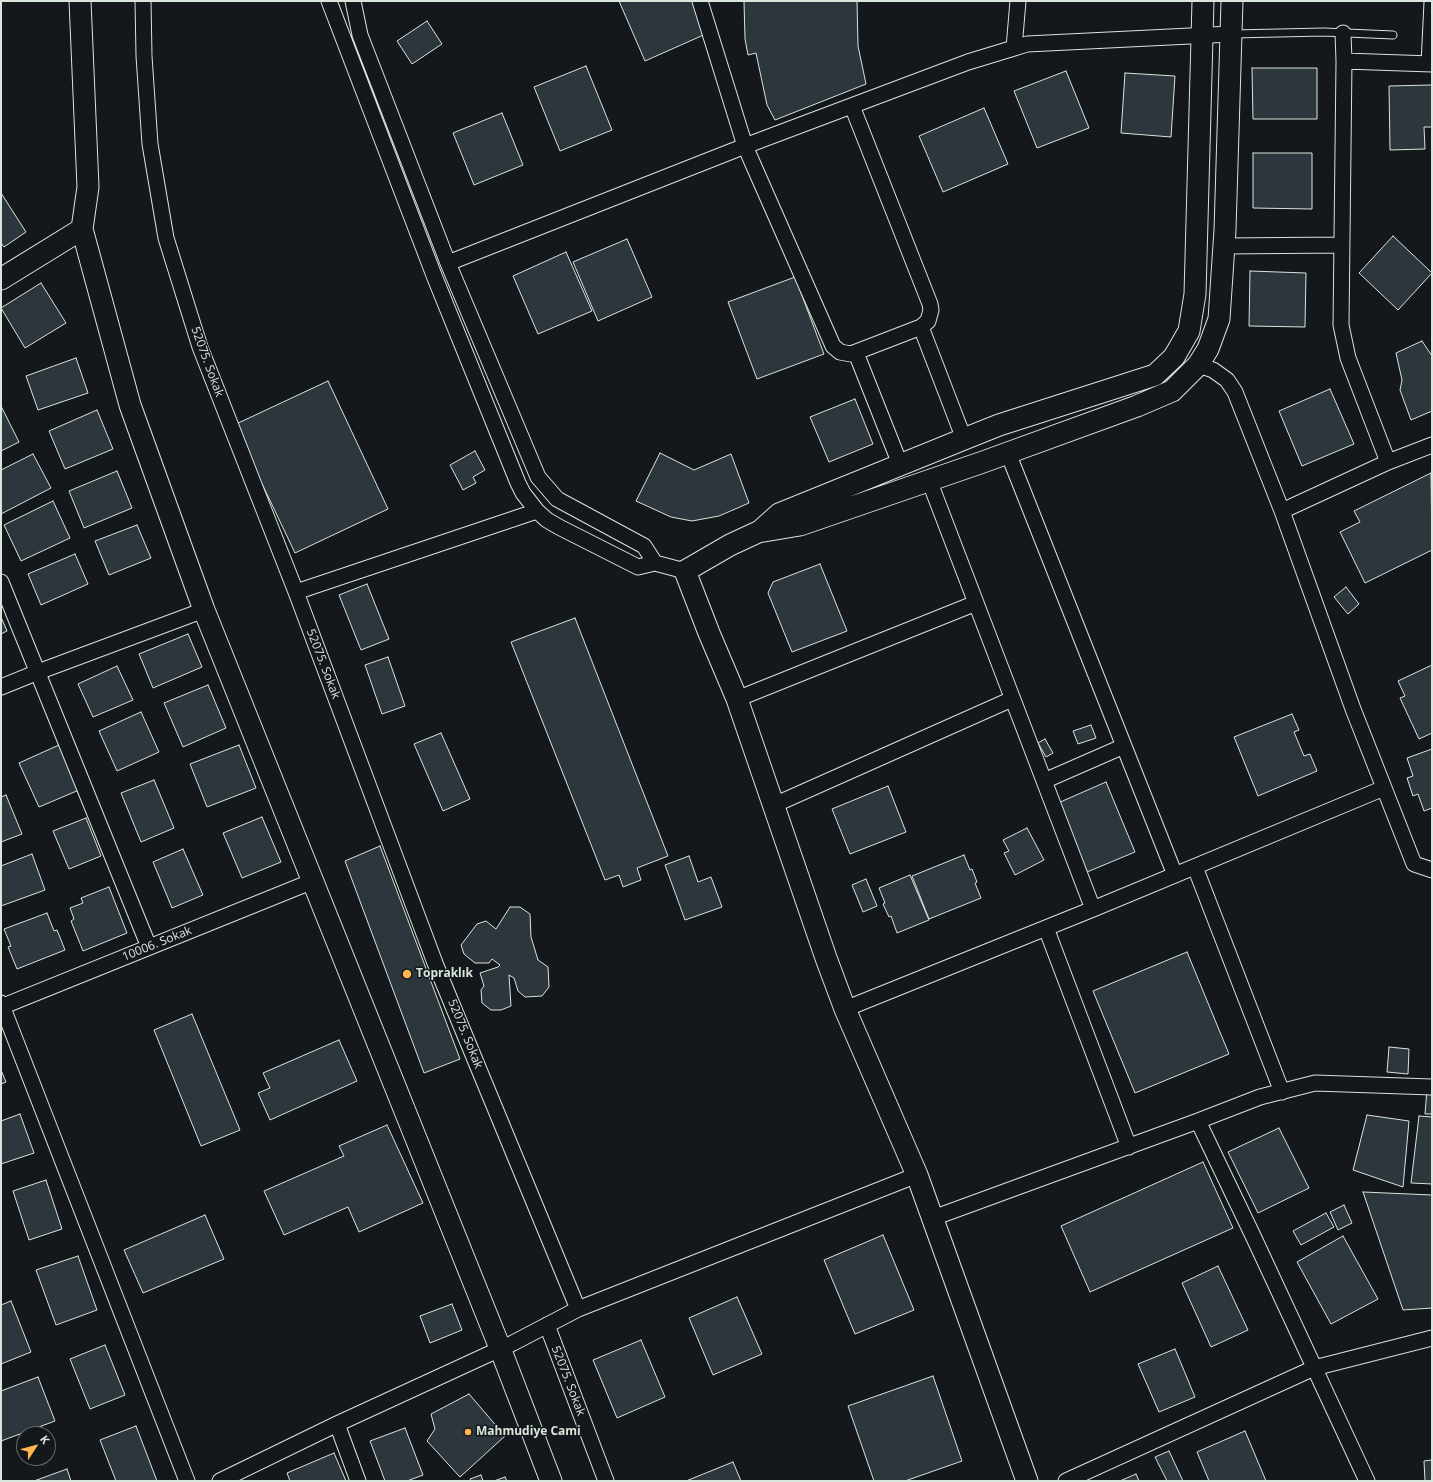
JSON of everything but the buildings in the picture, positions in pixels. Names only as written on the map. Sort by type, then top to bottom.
[{"type":"street","points":[[80,1],[88,187],[82,229],[130,405],[204,610],[314,881],[500,1348],[551,1481]]},
{"type":"street","name":"52075. Sokak","points":[[143,1],[144,56],[150,144],[166,238],[200,347],[296,592],[435,962],[578,1309]]},
{"type":"street","points":[[329,1],[435,278],[523,493],[537,511],[559,527],[638,567],[655,563],[685,571],[730,545],[758,532],[800,524],[1008,453],[1137,406],[1172,391],[1198,364],[1208,349],[1219,319],[1224,246],[1232,1]]},
{"type":"street","points":[[353,1],[360,35],[448,263],[538,477],[557,499],[644,546],[655,563]]},
{"type":"street","points":[[700,1],[745,146],[833,346],[845,354],[856,353],[921,327],[928,321],[930,316],[930,304],[852,106]]},
{"type":"street","points":[[1014,48],[1018,1]]},
{"type":"street","points":[[758,532],[779,514],[900,464],[999,426],[1155,375],[1174,357],[1189,331],[1195,294],[1203,1]]},
{"type":"street","points":[[1344,61],[1430,64],[1432,2]]},
{"type":"street","points":[[1343,33],[1344,61],[1340,325],[1348,358],[1388,462]]},
{"type":"street","points":[[448,263],[745,146],[968,62],[1027,44],[1202,34],[1231,34]]},
{"type":"street","points":[[1,279],[82,229]]},
{"type":"street","points":[[1224,246],[1342,245]]},
{"type":"street","points":[[921,327],[964,439]]},
{"type":"street","points":[[856,353],[900,464]]},
{"type":"street","points":[[1198,364],[1213,370],[1228,380],[1234,392],[1282,511],[1353,709],[1414,864],[1432,870]]},
{"type":"street","points":[[1282,511],[1388,462],[1432,445]]},
{"type":"street","points":[[1008,453],[1175,875]]},
{"type":"street","points":[[929,480],[1093,909]]},
{"type":"street","points":[[296,592],[537,511]]},
{"type":"street","points":[[685,571],[737,699],[826,958],[845,1008],[917,1175],[1027,1481]]},
{"type":"street","points":[[1,582],[149,947]]},
{"type":"street","points":[[737,699],[976,603]]},
{"type":"street","points":[[1,687],[204,610]]},
{"type":"street","points":[[774,805],[1012,699]]},
{"type":"street","points":[[1044,781],[1124,746]]},
{"type":"street","points":[[845,1008],[1194,868],[1384,788]]},
{"type":"street","points":[[1194,868],[1282,1092]]},
{"type":"street","name":"10006. Sokak","points":[[1,1005],[314,881]]},
{"type":"street","points":[[1046,928],[1129,1147]]},
{"type":"street","points":[[1,1005],[187,1481]]},
{"type":"street","points":[[933,1218],[1129,1147],[1260,1097],[1316,1083],[1432,1087]]},
{"type":"street","points":[[1198,1121],[1367,1481]]},
{"type":"street","points":[[220,1481],[500,1348],[578,1309],[917,1175]]},
{"type":"street","name":"52075. Sokak","points":[[547,1325],[606,1481]]},
{"type":"street","points":[[1066,1481],[1314,1368],[1432,1338]]},
{"type":"street","points":[[338,1424],[358,1481]]},
{"type":"lane","points":[[1231,34],[1324,32],[1393,35]]},
{"type":"place","name":"Topraklık","points":[[407,974]]},
{"type":"place","name":"Mahmudiye Cami","points":[[468,1432]]}]
